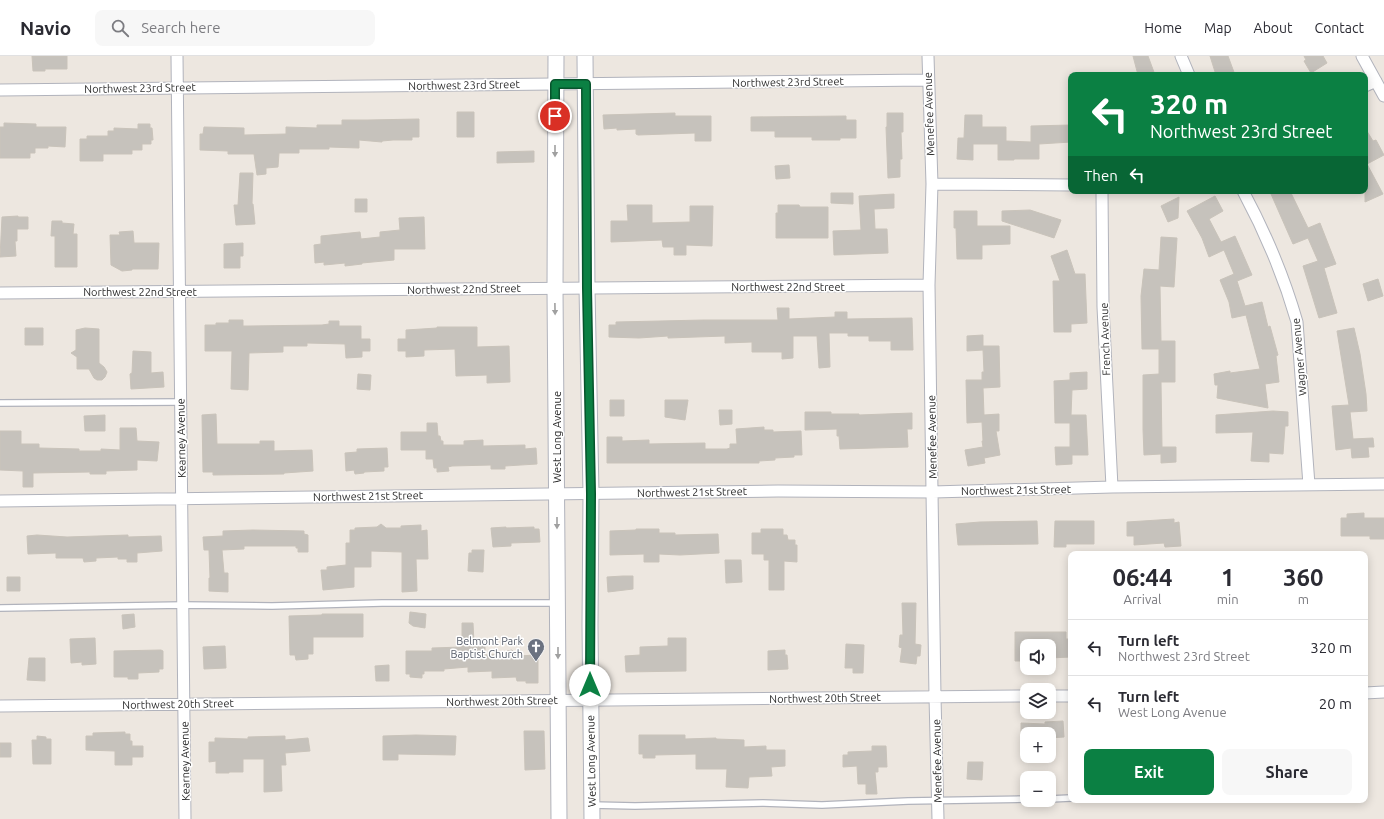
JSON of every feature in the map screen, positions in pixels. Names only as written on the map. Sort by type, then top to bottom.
[{"type":"main road","name":"West Long Avenue","points":[[556,56],[555,289],[559,819]]},
{"type":"main road","name":"West Long Avenue","points":[[585,56],[591,494],[590,700],[592,812]]},
{"type":"street","name":"Kearney Avenue","points":[[177,56],[184,605],[185,819]]},
{"type":"street","name":"Menefee Avenue","points":[[928,56],[932,184],[929,286],[938,819]]},
{"type":"street","points":[[1181,56],[1188,72]]},
{"type":"street","points":[[1362,56],[1384,96]]},
{"type":"street","name":"Northwest 23rd Street","points":[[0,90],[928,80]]},
{"type":"street","points":[[1368,85],[1376,81]]},
{"type":"street","points":[[932,184],[1068,185]]},
{"type":"street","name":"French Avenue","points":[[1102,194],[1103,307],[1112,487]]},
{"type":"street","name":"Wagner Avenue","points":[[1244,194],[1260,224],[1291,302],[1297,322],[1309,485]]},
{"type":"street","name":"Northwest 22nd Street","points":[[0,293],[929,286]]},
{"type":"street","name":"Northwest 21st Street","points":[[0,500],[778,491],[933,492],[1112,487],[1384,484]]},
{"type":"street","points":[[1368,693],[1384,692]]},
{"type":"street","name":"Northwest 20th Street","points":[[0,706],[1020,696]]},
{"type":"street","points":[[1056,696],[1068,696]]},
{"type":"lane","points":[[0,403],[181,402]]},
{"type":"lane","points":[[0,608],[184,605],[272,606],[382,603],[557,603]]},
{"type":"lane","points":[[1056,799],[1068,798]]},
{"type":"lane","points":[[592,812],[642,806],[764,803],[822,805],[908,801],[1020,799]]},
{"type":"building","points":[[32,56],[67,56],[67,69],[45,69],[45,71],[33,71]]},
{"type":"building","points":[[1133,56],[1148,56],[1154,72],[1137,72]]},
{"type":"building","points":[[1210,56],[1228,56],[1234,72],[1215,72]]},
{"type":"building","points":[[1304,56],[1323,56],[1327,63],[1310,72],[1304,61],[1306,60]]},
{"type":"building","points":[[457,112],[474,112],[474,137],[457,137]]},
{"type":"building","points":[[675,113],[675,116],[711,116],[711,141],[695,141],[695,133],[638,135],[636,134],[636,129],[604,129],[603,115]]},
{"type":"building","points":[[887,113],[903,113],[900,177],[888,178],[886,127]]},
{"type":"building","points":[[965,115],[982,115],[982,127],[1006,127],[1006,141],[1031,142],[1031,126],[1068,125],[1068,142],[1039,144],[1039,159],[998,160],[998,144],[973,144],[973,160],[957,159],[958,138],[964,138]]},
{"type":"building","points":[[846,116],[846,120],[856,120],[856,138],[840,138],[840,140],[812,140],[812,137],[775,137],[775,131],[751,131],[751,117]]},
{"type":"building","points":[[419,119],[419,137],[412,137],[412,140],[393,140],[382,142],[359,140],[359,148],[329,147],[329,149],[299,149],[299,153],[279,153],[278,167],[266,168],[266,174],[257,175],[254,154],[228,154],[228,151],[200,150],[200,134],[203,134],[204,127],[244,128],[244,135],[286,134],[286,127],[317,128],[317,125],[342,125],[342,120]]},
{"type":"building","points":[[4,123],[36,124],[36,127],[66,127],[65,147],[48,146],[48,148],[35,148],[35,153],[30,153],[30,158],[0,158],[0,127],[4,127]]},
{"type":"building","points":[[138,124],[150,124],[150,128],[152,128],[153,140],[151,140],[151,144],[142,144],[142,150],[132,150],[132,154],[103,154],[103,161],[80,161],[80,139],[87,139],[87,136],[108,136],[108,131],[114,131],[114,128],[138,129]]},
{"type":"building","points":[[1368,133],[1373,141],[1376,140],[1384,155],[1368,163]]},
{"type":"building","points":[[534,151],[534,162],[497,163],[497,152]]},
{"type":"building","points":[[789,165],[790,178],[776,179],[775,166]]},
{"type":"building","points":[[1368,166],[1383,194],[1365,202],[1365,194],[1368,194]]},
{"type":"building","points":[[240,173],[253,173],[252,204],[255,224],[236,225],[234,205],[238,205]]},
{"type":"building","points":[[831,193],[853,193],[853,204],[831,203]]},
{"type":"building","points":[[894,194],[894,208],[874,209],[875,229],[887,229],[888,253],[834,255],[833,231],[861,230],[859,196]]},
{"type":"building","points":[[1271,194],[1291,194],[1308,228],[1320,223],[1336,264],[1324,268],[1337,313],[1319,318],[1303,266],[1318,261],[1308,238],[1293,244]]},
{"type":"building","points":[[1215,196],[1223,211],[1209,219],[1221,242],[1235,236],[1252,275],[1237,281],[1245,306],[1262,302],[1268,327],[1270,326],[1278,355],[1276,356],[1279,382],[1265,384],[1268,408],[1217,398],[1218,385],[1215,385],[1214,374],[1230,371],[1230,373],[1260,369],[1246,315],[1232,318],[1229,302],[1220,280],[1234,274],[1224,250],[1209,257],[1202,238],[1187,211]]},
{"type":"building","points":[[1179,197],[1178,218],[1168,222],[1161,206]]},
{"type":"building","points":[[355,199],[367,199],[367,212],[355,212]]},
{"type":"building","points":[[627,205],[652,205],[652,223],[690,222],[690,206],[713,206],[712,246],[686,245],[686,255],[674,255],[674,247],[663,247],[662,240],[611,242],[611,221],[628,221]]},
{"type":"building","points":[[778,205],[828,207],[828,238],[776,238],[776,213],[778,213]]},
{"type":"building","points":[[1030,210],[1061,220],[1054,238],[1002,221],[1002,211]]},
{"type":"building","points":[[954,211],[977,211],[977,226],[1010,226],[1010,244],[982,245],[982,259],[957,259]]},
{"type":"building","points":[[2,217],[28,217],[28,229],[17,229],[17,241],[15,241],[16,256],[0,257]]},
{"type":"building","points":[[424,217],[425,249],[394,249],[394,260],[345,266],[345,263],[324,265],[324,262],[315,263],[314,245],[321,244],[321,236],[360,232],[361,239],[380,237],[380,232],[400,230],[399,218]]},
{"type":"building","points":[[52,221],[62,221],[62,223],[74,224],[73,234],[77,234],[77,267],[55,267],[55,236],[51,236]]},
{"type":"building","points":[[133,231],[134,243],[159,243],[158,269],[132,269],[122,271],[111,265],[110,235],[120,235],[119,232]]},
{"type":"building","points":[[1161,237],[1177,238],[1174,287],[1160,286],[1161,341],[1175,341],[1175,382],[1161,382],[1162,447],[1176,447],[1176,462],[1161,463],[1161,454],[1144,455],[1143,375],[1159,374],[1159,349],[1142,349],[1141,296],[1144,269],[1159,270]]},
{"type":"building","points":[[243,243],[243,256],[240,256],[240,268],[224,268],[224,244]]},
{"type":"building","points":[[1067,250],[1075,274],[1085,274],[1087,323],[1071,324],[1071,332],[1054,332],[1053,281],[1060,281],[1051,256]]},
{"type":"building","points":[[1378,279],[1383,296],[1368,301],[1363,284]]},
{"type":"building","points":[[777,308],[789,308],[789,319],[835,317],[835,312],[847,312],[847,319],[912,318],[913,350],[891,350],[891,341],[869,341],[869,336],[848,336],[848,333],[829,333],[830,367],[819,368],[817,336],[793,336],[793,358],[782,359],[782,352],[752,352],[752,342],[725,343],[725,336],[668,338],[668,336],[639,338],[609,337],[609,325],[616,325],[616,322],[778,320]]},
{"type":"building","points":[[229,320],[243,320],[243,326],[322,325],[329,324],[329,321],[339,321],[339,326],[361,326],[361,339],[370,339],[370,351],[362,351],[362,357],[346,358],[345,344],[307,343],[307,346],[283,346],[283,352],[249,353],[248,390],[231,389],[232,351],[205,351],[205,325],[229,323]]},
{"type":"building","points":[[437,327],[477,327],[477,347],[509,346],[510,382],[487,383],[487,375],[456,376],[455,349],[424,350],[424,356],[406,357],[406,351],[398,351],[398,339],[406,339],[406,330]]},
{"type":"building","points":[[25,328],[43,328],[43,345],[25,345]]},
{"type":"building","points":[[85,328],[99,329],[99,363],[107,372],[102,380],[97,380],[94,378],[89,369],[77,369],[77,357],[71,353],[76,350],[76,330]]},
{"type":"building","points":[[1354,328],[1360,354],[1367,411],[1350,412],[1353,439],[1373,438],[1374,447],[1368,447],[1369,457],[1352,458],[1351,448],[1336,450],[1332,406],[1349,405],[1337,331]]},
{"type":"building","points":[[983,335],[983,346],[999,346],[1000,387],[983,388],[984,415],[999,414],[999,431],[996,431],[1000,455],[984,458],[985,463],[968,466],[965,450],[983,447],[983,441],[982,422],[967,423],[966,380],[982,380],[982,372],[984,372],[983,350],[967,351],[967,336]]},
{"type":"building","points":[[133,351],[151,352],[151,373],[163,372],[164,387],[131,389],[130,374],[132,373]]},
{"type":"building","points":[[1087,372],[1087,389],[1072,390],[1071,415],[1086,415],[1088,455],[1072,455],[1072,464],[1056,465],[1055,447],[1070,447],[1070,423],[1055,423],[1054,381],[1070,380],[1070,373]]},
{"type":"building","points":[[358,374],[371,375],[370,390],[357,389]]},
{"type":"building","points":[[610,400],[624,400],[624,416],[610,416]]},
{"type":"building","points":[[665,400],[688,400],[685,420],[665,417]]},
{"type":"building","points":[[719,410],[732,410],[732,424],[720,425]]},
{"type":"building","points":[[1273,411],[1288,412],[1288,426],[1285,426],[1283,454],[1269,453],[1269,462],[1251,461],[1253,432],[1216,433],[1216,415]]},
{"type":"building","points":[[805,412],[831,412],[831,414],[859,415],[912,413],[912,429],[907,429],[908,447],[840,449],[837,429],[805,430]]},
{"type":"building","points":[[216,414],[217,444],[260,444],[260,441],[274,441],[274,451],[312,450],[313,471],[284,474],[213,475],[213,472],[203,472],[202,415]]},
{"type":"building","points":[[105,415],[105,431],[85,431],[84,416]]},
{"type":"building","points":[[427,423],[437,423],[438,436],[440,436],[441,441],[443,441],[443,445],[464,445],[464,441],[483,440],[483,446],[525,445],[525,449],[536,448],[537,464],[505,466],[505,469],[491,469],[491,465],[452,466],[448,467],[449,471],[437,472],[437,468],[434,468],[433,459],[426,459],[426,450],[401,450],[401,432],[427,432]]},
{"type":"building","points":[[764,427],[764,430],[773,430],[773,432],[801,431],[802,455],[775,458],[775,460],[759,461],[759,463],[607,463],[607,437],[622,437],[622,441],[649,440],[649,444],[705,443],[705,449],[727,449],[730,448],[730,444],[737,444],[736,429]]},
{"type":"building","points":[[120,428],[136,428],[137,441],[159,442],[157,461],[137,460],[137,470],[106,471],[106,474],[90,474],[90,472],[33,473],[33,487],[23,487],[23,471],[0,470],[0,431],[21,431],[21,444],[39,444],[39,448],[101,451],[101,449],[120,450]]},
{"type":"building","points":[[387,448],[388,467],[384,467],[384,471],[355,474],[354,470],[346,471],[345,453],[357,452],[357,449]]},
{"type":"building","points":[[1364,513],[1364,518],[1384,518],[1384,539],[1370,539],[1370,536],[1341,536],[1341,518],[1347,518],[1347,514]]},
{"type":"building","points":[[1174,519],[1174,523],[1179,522],[1181,546],[1165,547],[1164,543],[1134,545],[1134,536],[1127,536],[1127,522]]},
{"type":"building","points":[[1037,521],[1038,544],[958,545],[956,524]]},
{"type":"building","points":[[1055,521],[1094,521],[1094,544],[1066,544],[1066,547],[1054,547]]},
{"type":"building","points":[[381,524],[386,528],[401,528],[401,526],[421,525],[421,531],[427,530],[428,559],[416,559],[417,591],[402,592],[402,552],[371,551],[371,567],[354,567],[354,587],[323,590],[321,570],[327,570],[327,567],[346,565],[346,543],[350,543],[350,530],[355,530],[355,528],[377,527]]},
{"type":"building","points":[[534,527],[534,529],[539,529],[540,542],[511,543],[511,546],[493,547],[491,528]]},
{"type":"building","points":[[659,529],[659,533],[675,533],[675,535],[718,534],[719,553],[680,555],[659,554],[659,562],[644,562],[644,554],[610,555],[610,531]]},
{"type":"building","points":[[761,529],[783,529],[783,535],[787,535],[788,540],[795,540],[795,545],[797,545],[797,562],[784,561],[784,590],[769,590],[769,560],[764,560],[764,554],[752,554],[752,533],[761,533]]},
{"type":"building","points":[[223,531],[304,531],[304,534],[308,535],[308,552],[298,552],[298,548],[296,548],[296,546],[244,546],[244,549],[222,550],[224,573],[228,573],[228,592],[209,591],[209,550],[204,550],[203,537],[223,536]]},
{"type":"building","points":[[37,535],[67,537],[128,535],[128,537],[161,536],[162,551],[137,553],[137,562],[127,562],[127,559],[118,559],[118,557],[96,558],[96,561],[84,562],[83,558],[56,558],[56,553],[28,554],[27,536]]},
{"type":"building","points":[[472,550],[484,550],[483,572],[468,571],[469,553],[472,553]]},
{"type":"building","points":[[725,560],[741,560],[742,582],[726,583]]},
{"type":"building","points":[[633,576],[633,589],[608,592],[607,577]]},
{"type":"building","points":[[7,577],[20,577],[20,591],[7,591]]},
{"type":"building","points":[[902,603],[916,603],[915,644],[921,645],[920,656],[917,656],[916,664],[900,662],[902,648],[899,647],[900,635],[903,635]]},
{"type":"building","points":[[410,612],[426,614],[425,628],[413,626],[409,623]]},
{"type":"building","points":[[134,614],[135,627],[123,629],[122,615]]},
{"type":"building","points":[[363,614],[363,637],[313,637],[313,654],[308,654],[308,659],[296,660],[295,655],[290,655],[289,616]]},
{"type":"building","points":[[462,623],[473,623],[474,643],[485,643],[485,655],[504,654],[507,651],[512,650],[516,656],[538,655],[538,683],[517,681],[516,677],[492,678],[492,671],[468,672],[468,667],[444,669],[444,671],[424,671],[422,678],[410,677],[410,674],[406,674],[406,651],[432,651],[432,648],[462,647]]},
{"type":"building","points":[[1015,632],[1066,632],[1066,639],[1068,639],[1068,657],[1056,658],[1056,639],[1020,639],[1020,661],[1015,661]]},
{"type":"building","points":[[95,638],[96,664],[82,665],[82,662],[71,663],[70,639]]},
{"type":"building","points":[[668,638],[686,638],[686,671],[626,672],[625,656],[640,655],[640,647],[668,646]]},
{"type":"building","points":[[846,644],[864,645],[863,673],[853,673],[853,668],[845,668]]},
{"type":"building","points":[[225,646],[226,668],[204,669],[203,647]]},
{"type":"building","points":[[785,650],[788,669],[768,670],[768,651]]},
{"type":"building","points":[[114,651],[163,651],[163,669],[159,669],[159,672],[138,673],[138,679],[114,677]]},
{"type":"building","points":[[29,658],[45,658],[45,681],[27,680]]},
{"type":"building","points":[[389,665],[389,681],[376,681],[375,666]]},
{"type":"building","points":[[1063,721],[1064,737],[1056,738],[1056,727],[1021,727],[1021,723],[1045,724],[1045,722]]},
{"type":"building","points":[[524,731],[544,731],[545,769],[525,770]]},
{"type":"building","points":[[125,732],[125,734],[130,734],[132,746],[143,746],[143,757],[132,757],[132,765],[115,765],[115,751],[86,750],[86,736],[93,736],[93,733]]},
{"type":"building","points":[[639,735],[685,735],[685,739],[716,738],[744,740],[744,747],[766,746],[766,750],[785,750],[785,766],[771,767],[772,776],[749,777],[748,788],[726,787],[727,769],[696,769],[696,754],[655,755],[655,758],[643,758],[643,754],[639,754]]},
{"type":"building","points":[[37,736],[51,739],[51,764],[33,764],[32,740],[37,740]]},
{"type":"building","points":[[285,736],[285,740],[308,738],[310,751],[285,753],[286,765],[281,765],[282,791],[264,792],[264,759],[243,759],[243,772],[229,773],[216,773],[216,761],[209,762],[209,742],[215,742],[215,738],[248,739],[248,737]]},
{"type":"building","points":[[383,736],[456,736],[455,755],[398,754],[398,760],[383,760]]},
{"type":"building","points":[[0,743],[11,743],[11,757],[0,757]]},
{"type":"building","points":[[872,746],[886,746],[887,767],[878,767],[878,772],[875,772],[877,794],[866,794],[866,784],[858,784],[857,766],[843,767],[843,755],[848,755],[848,752],[872,751]]},
{"type":"building","points":[[968,762],[983,762],[982,780],[967,779]]},
{"type":"place","name":"Belmont Park Baptist Church","points":[[536,662]]},
{"type":"route","points":[[555,116],[555,84],[586,84],[587,288],[591,494],[590,685]]}]
